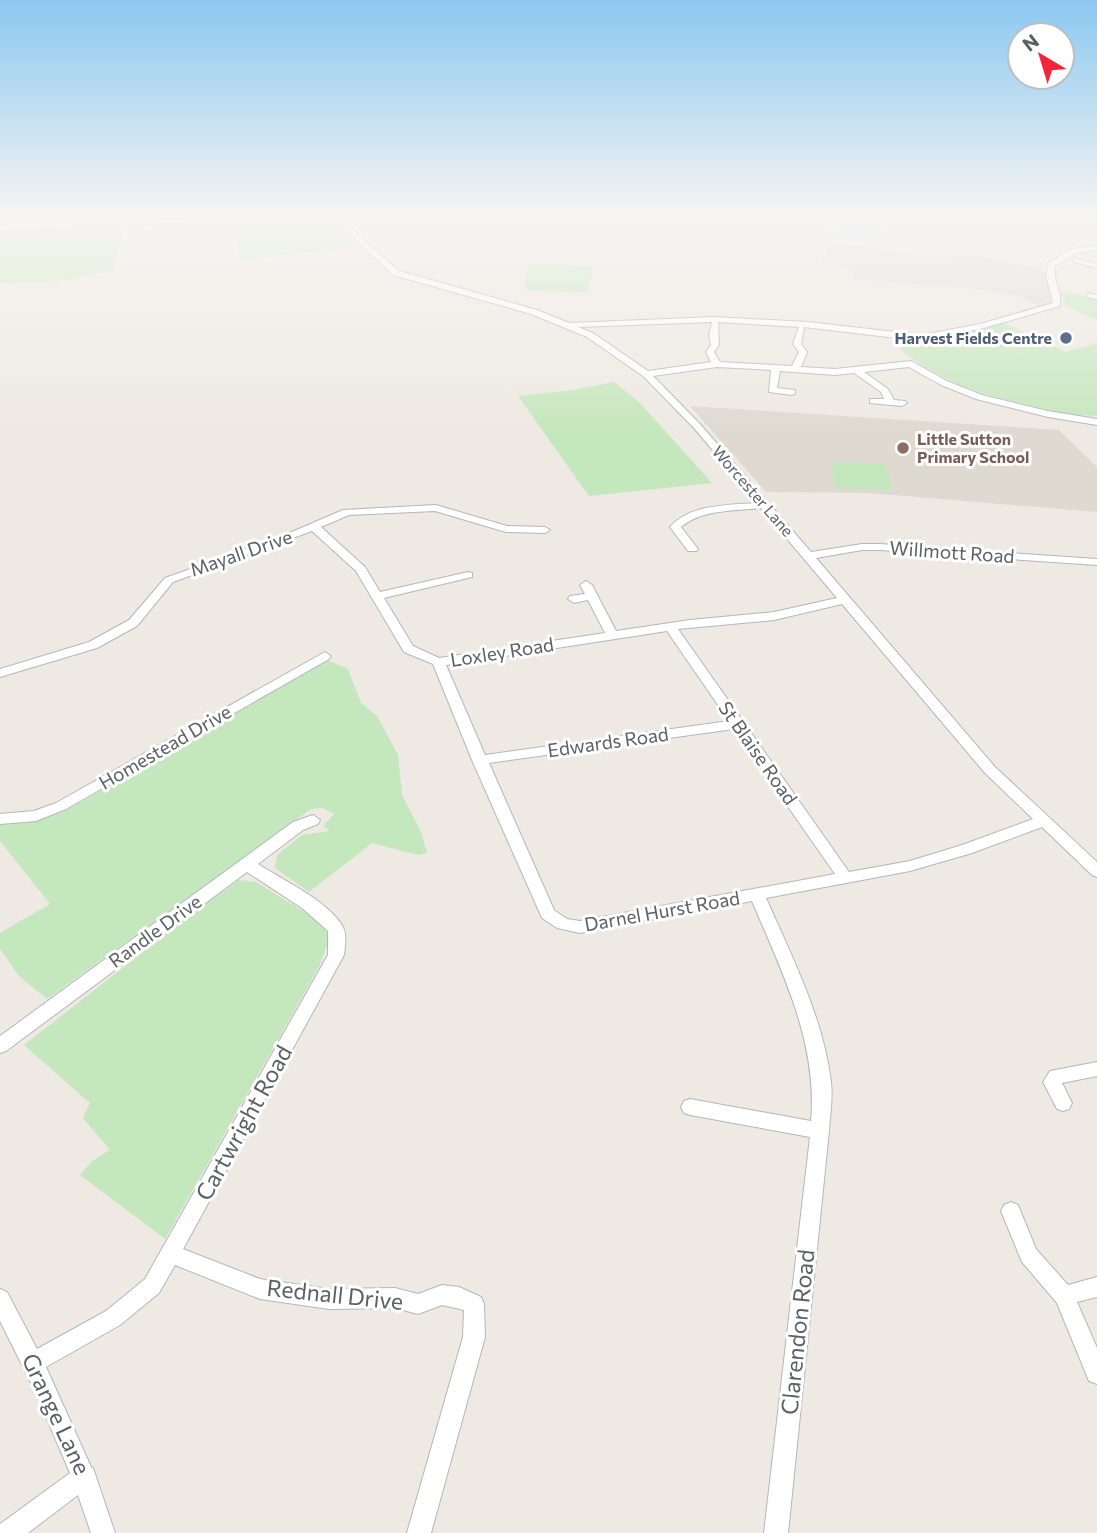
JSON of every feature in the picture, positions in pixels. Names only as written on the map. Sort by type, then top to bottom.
[{"type":"street","name":"Worcester Lane","points":[[455,290],[571,325],[646,374],[697,426],[981,759],[1097,871]]},
{"type":"street","points":[[571,325],[714,319],[808,325],[922,338],[1057,304],[1054,290]]},
{"type":"street","points":[[717,364],[710,352],[715,345],[714,325],[731,328]]},
{"type":"street","points":[[795,370],[803,352],[797,344],[800,331],[811,334]]},
{"type":"street","points":[[902,357],[944,383],[979,397],[1026,410],[1097,422]]},
{"type":"street","points":[[646,374],[717,364],[795,370],[858,371],[911,364]]},
{"type":"street","points":[[776,367],[772,390],[792,392]]},
{"type":"street","points":[[858,371],[885,391],[890,402]]},
{"type":"street","points":[[873,401],[902,403]]},
{"type":"street","points":[[706,546],[687,550],[675,527],[681,520],[694,515],[764,505]]},
{"type":"street","name":"Mayall Drive","points":[[0,673],[104,640],[133,623],[169,580],[314,527],[347,512],[436,508],[508,525],[545,530]]},
{"type":"street","name":"Loxley Road","points":[[314,527],[361,569],[408,649],[438,662],[670,626],[774,616],[846,600]]},
{"type":"street","name":"Willmott Road","points":[[808,556],[862,547],[880,547],[1097,562]]},
{"type":"street","points":[[377,596],[452,582],[468,575]]},
{"type":"street","points":[[574,599],[589,591],[612,635]]},
{"type":"street","name":"St Blaise Road","points":[[670,626],[846,879]]},
{"type":"street","name":"Homestead Drive","points":[[0,819],[36,816],[61,806],[325,656]]},
{"type":"street","name":"Darnel Hurst Road","points":[[438,662],[548,914],[563,924],[580,927],[846,879],[956,853],[1044,821]]},
{"type":"street","name":"Edwards Road","points":[[479,760],[738,724]]},
{"type":"street","name":"Randle Drive","points":[[0,1046],[298,826],[313,820]]},
{"type":"street","name":"Cartwright Road","points":[[33,1363],[113,1318],[152,1286],[336,955],[338,939],[335,928],[323,916],[247,864]]},
{"type":"street","name":"Clarendon Road","points":[[757,895],[798,988],[813,1038],[822,1084],[820,1131],[776,1533]]},
{"type":"street","points":[[1063,1103],[1052,1082],[1056,1076],[1097,1069]]},
{"type":"street","points":[[690,1107],[820,1131]]},
{"type":"street","points":[[1011,1211],[1029,1255],[1065,1296],[1097,1373]]},
{"type":"street","name":"Rednall Drive","points":[[172,1254],[260,1289],[330,1299],[395,1298],[418,1304],[442,1295],[459,1297],[474,1304],[474,1337],[419,1533]]},
{"type":"street","points":[[1065,1296],[1097,1287]]},
{"type":"street","name":"Grange Lane","points":[[0,1299],[85,1476],[103,1533]]},
{"type":"street","points":[[8,1533],[85,1476]]},
{"type":"shaded area","points":[[978,290],[1049,290],[1050,304],[1039,307],[1017,295]]},
{"type":"shaded area","name":"Little Sutton Primary School","points":[[690,406],[1059,430],[1097,467],[1097,512],[869,493],[766,492]]},
{"type":"green space","points":[[524,290],[588,290],[587,293]]},
{"type":"green space","points":[[1060,291],[1097,299],[1097,320],[1066,306]]},
{"type":"green space","points":[[1001,322],[1066,352],[1097,343],[1097,416],[1065,414],[979,392],[931,371],[900,349],[901,338],[916,340]]},
{"type":"green space","points":[[614,382],[639,402],[712,483],[589,496],[518,396]]},
{"type":"green space","points":[[831,462],[886,464],[892,490],[835,488]]},
{"type":"green space","points":[[327,660],[348,669],[361,703],[377,716],[398,755],[402,795],[421,832],[427,853],[418,855],[372,843],[309,892],[275,868],[277,855],[302,835],[330,831],[323,826],[334,814],[322,808],[311,809],[47,999],[19,976],[0,949],[0,933],[50,904],[0,841],[0,824],[46,818],[67,810]]},
{"type":"green space","points":[[239,880],[256,882],[311,916],[325,928],[329,940],[319,967],[165,1239],[80,1175],[92,1161],[110,1150],[83,1118],[90,1103],[24,1045]]},
{"type":"place","name":"Harvest Fields Centre","points":[[1066,338]]},
{"type":"place","name":"Little Sutton Primary School","points":[[903,448]]}]
